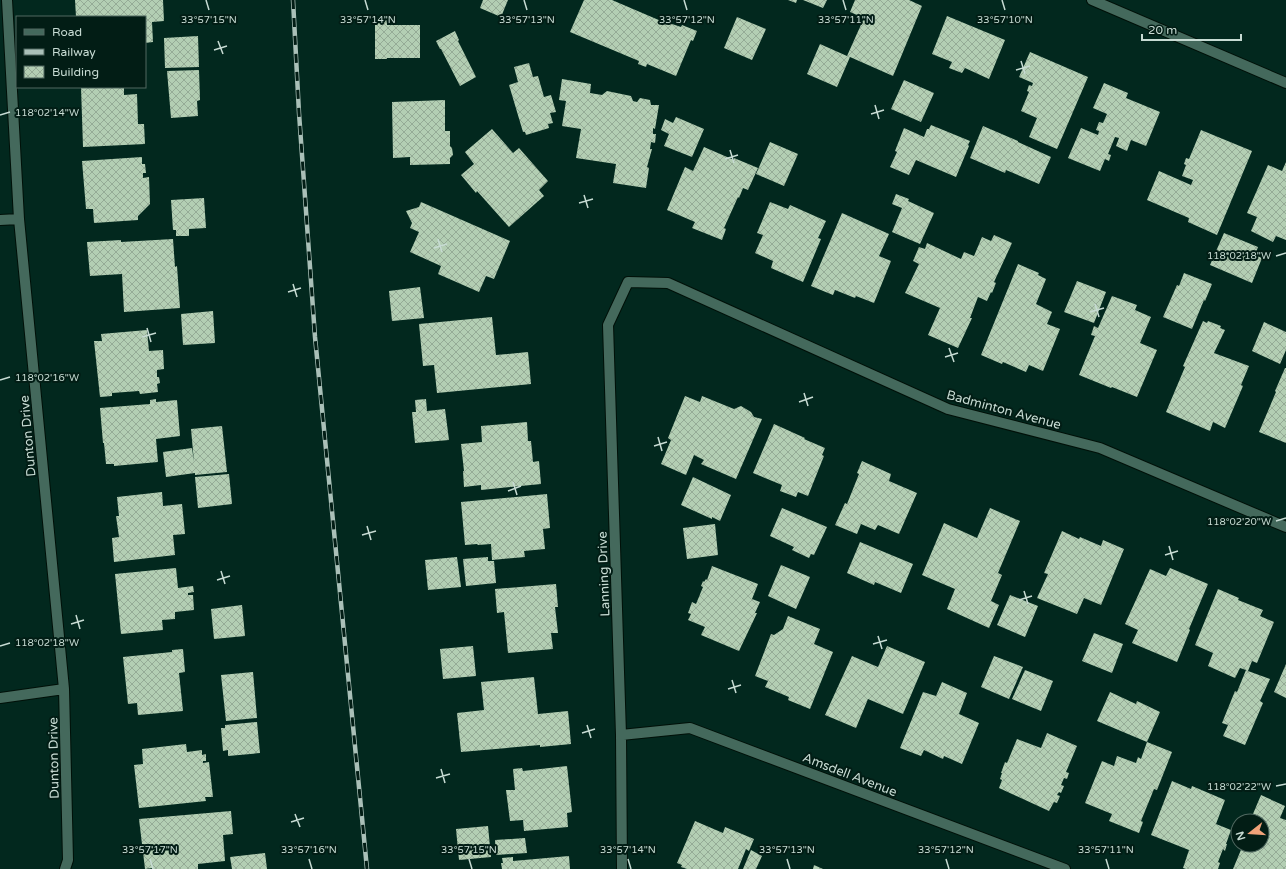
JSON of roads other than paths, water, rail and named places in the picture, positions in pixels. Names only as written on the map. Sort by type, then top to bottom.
[{"type":"street","name":"Dunton Drive","points":[[7,0],[19,219],[64,689],[68,860],[65,869]]},
{"type":"street","points":[[1092,0],[1286,83]]},
{"type":"street","points":[[0,220],[19,219]]},
{"type":"street","name":"Badminton Avenue","points":[[628,282],[668,283],[948,409],[1100,448],[1286,528]]},
{"type":"street","name":"Lanning Drive","points":[[622,869],[621,735],[608,325],[628,282]]},
{"type":"street","points":[[0,698],[64,689]]},
{"type":"street","name":"Amsdell Avenue","points":[[621,735],[690,728],[1065,869]]},
{"type":"railway","points":[[293,0],[299,113],[315,337],[367,869]]}]
